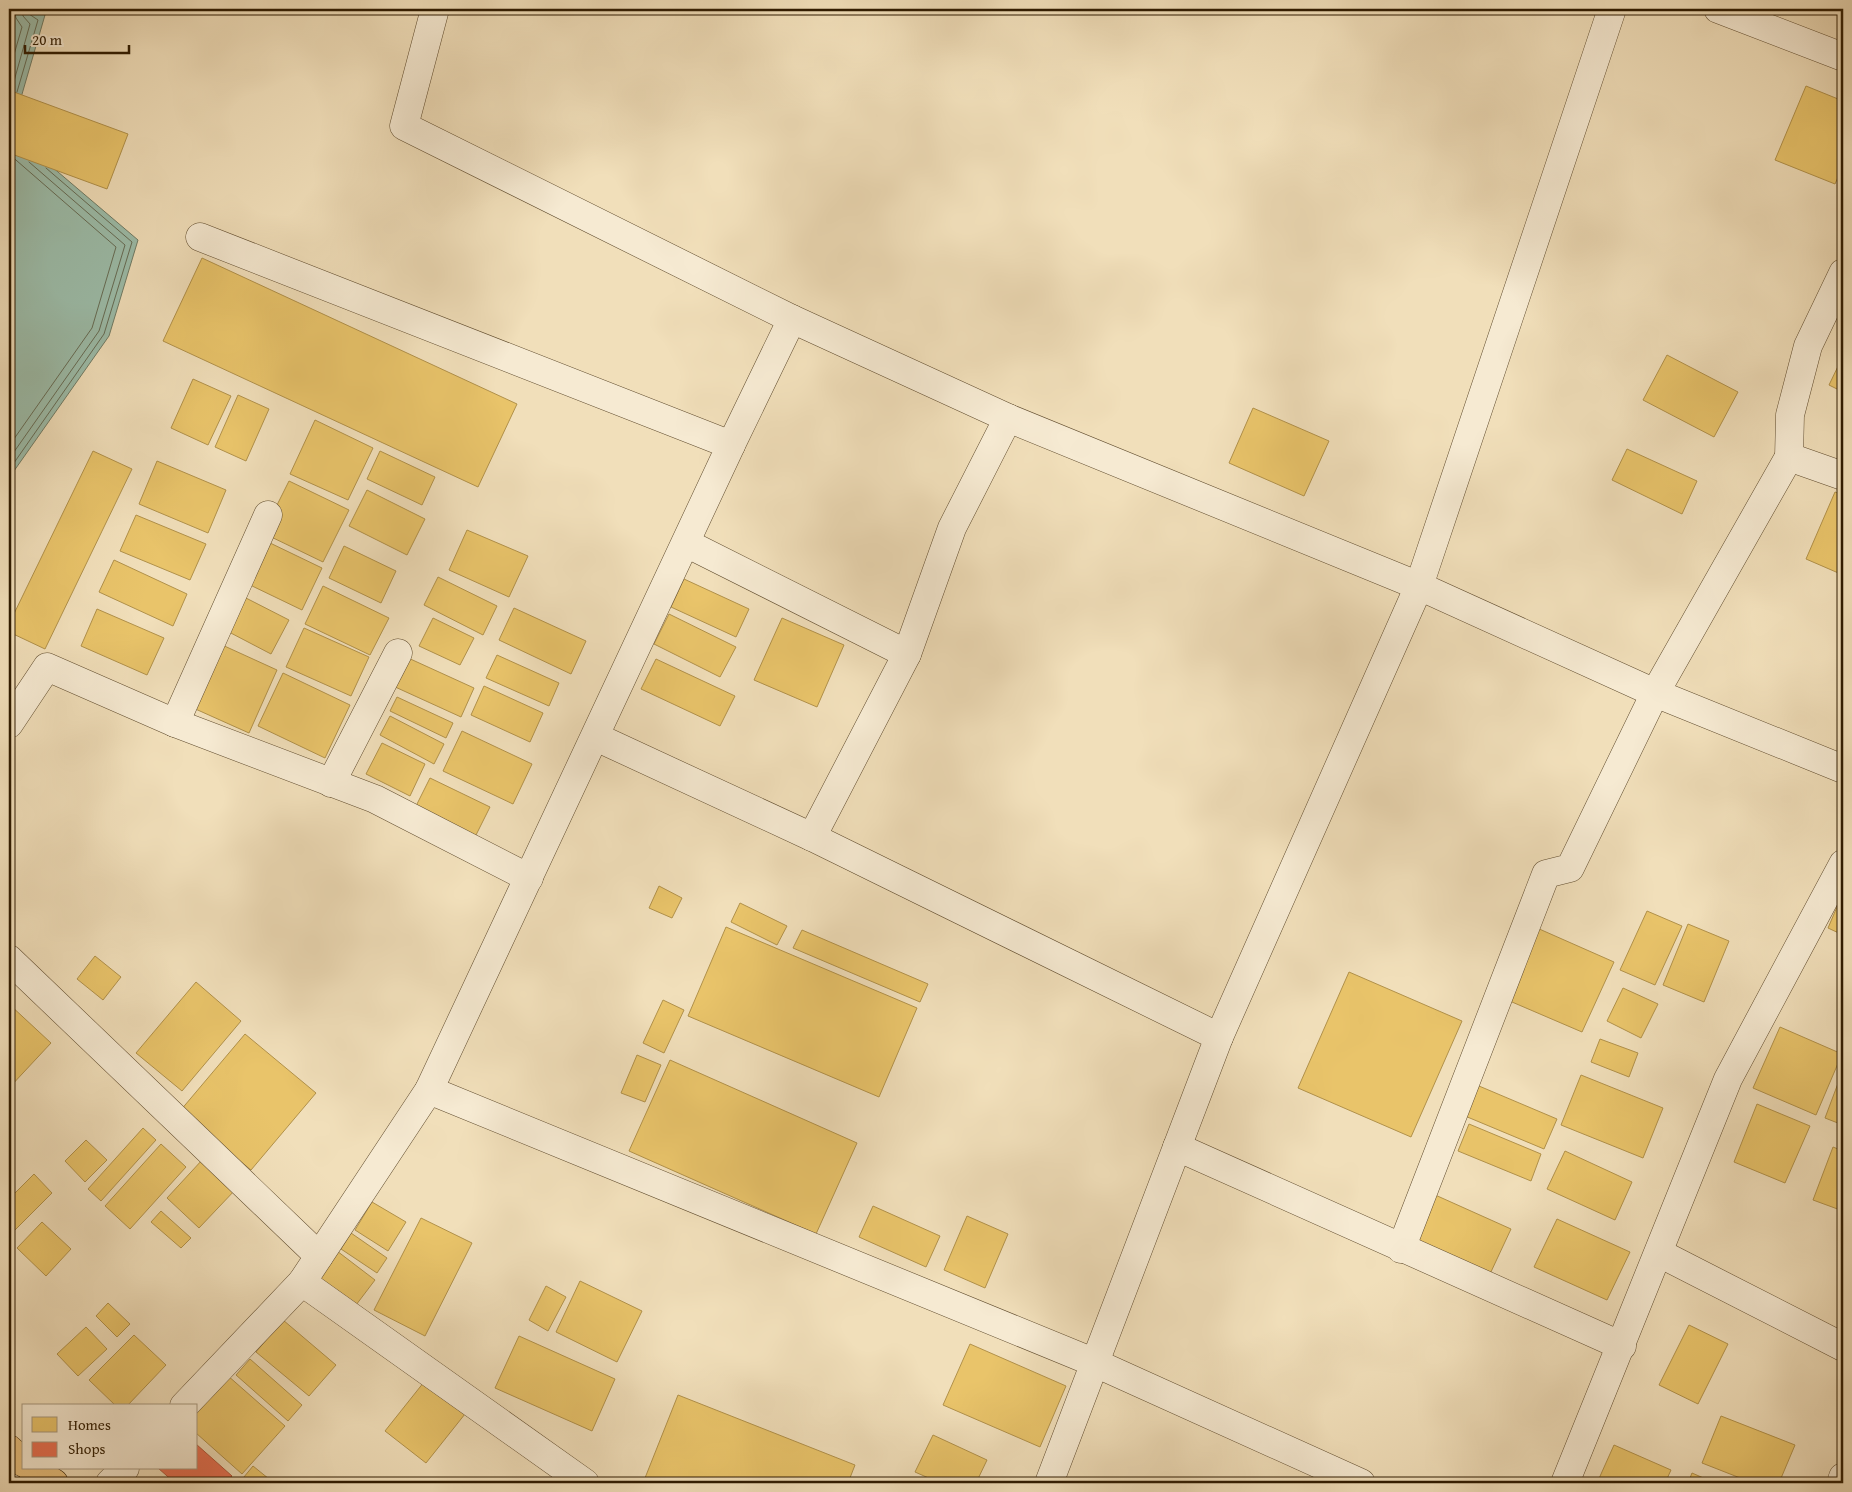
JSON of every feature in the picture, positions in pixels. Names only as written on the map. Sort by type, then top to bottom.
[{"type":"highway","points":[[9,1449],[22,1462]]},
{"type":"highway","points":[[34,1470],[54,1483]]},
{"type":"street","points":[[435,9],[404,126],[792,319],[1008,418],[1420,586],[1655,692],[1843,769]]},
{"type":"street","points":[[1049,1483],[1219,1037],[1420,586],[1612,9]]},
{"type":"street","points":[[1718,9],[1843,57]]},
{"type":"street","points":[[200,236],[731,445]]},
{"type":"street","points":[[1401,1250],[1546,874],[1570,868],[1655,692],[1789,456],[1790,415],[1808,346],[1843,273]]},
{"type":"street","points":[[186,1404],[302,1282],[429,1090],[596,737],[731,445],[792,319]]},
{"type":"street","points":[[812,837],[907,654],[952,528],[1008,418]]},
{"type":"street","points":[[1789,456],[1843,476]]},
{"type":"street","points":[[175,723],[268,515]]},
{"type":"street","points":[[686,543],[907,654]]},
{"type":"street","points":[[332,783],[398,653]]},
{"type":"street","points":[[9,724],[47,667],[175,723],[375,799],[529,878]]},
{"type":"street","points":[[596,737],[812,837],[1219,1037]]},
{"type":"street","points":[[1565,1483],[1622,1346],[1728,1079],[1843,864]]},
{"type":"street","points":[[9,959],[319,1256]]},
{"type":"street","points":[[429,1090],[1094,1362],[1318,1474],[1361,1483]]},
{"type":"street","points":[[1177,1147],[1401,1250],[1622,1346]]},
{"type":"street","points":[[1659,1253],[1843,1347]]},
{"type":"street","points":[[302,1282],[585,1483]]},
{"type":"street","points":[[110,1483],[122,1470]]},
{"type":"street","points":[[1840,1483],[1843,1477]]},
{"type":"water","points":[[9,9],[27,9],[45,15],[11,132],[138,240],[109,336],[9,478]]},
{"type":"building: Homes","points":[[1806,86],[1843,101],[1843,166],[1835,184],[1775,160]]},
{"type":"building: Homes","points":[[14,92],[128,134],[107,189],[9,153],[9,107]]},
{"type":"building: Homes","points":[[202,258],[517,404],[478,487],[163,341]]},
{"type":"building: Homes","points":[[1667,355],[1738,392],[1714,437],[1643,400]]},
{"type":"building: Homes","points":[[1843,356],[1843,392],[1829,385]]},
{"type":"building: Homes","points":[[193,379],[231,396],[208,445],[171,428]]},
{"type":"building: Homes","points":[[238,395],[269,409],[246,461],[215,447]]},
{"type":"building: Homes","points":[[1253,408],[1329,441],[1304,496],[1229,463]]},
{"type":"building: Homes","points":[[315,420],[373,448],[348,500],[290,474]]},
{"type":"building: Homes","points":[[1627,449],[1697,481],[1682,514],[1612,480]]},
{"type":"building: Homes","points":[[93,451],[132,469],[45,649],[9,632],[9,624]]},
{"type":"building: Homes","points":[[380,451],[435,477],[422,505],[367,479]]},
{"type":"building: Homes","points":[[157,461],[226,490],[208,533],[139,504]]},
{"type":"building: Homes","points":[[289,481],[349,510],[323,562],[263,533]]},
{"type":"building: Homes","points":[[367,490],[425,519],[407,555],[349,526]]},
{"type":"building: Homes","points":[[1835,492],[1843,495],[1843,575],[1806,559]]},
{"type":"building: Homes","points":[[136,515],[206,544],[190,580],[120,551]]},
{"type":"building: Homes","points":[[467,530],[528,556],[509,597],[449,570]]},
{"type":"building: Homes","points":[[268,542],[322,568],[302,610],[248,584]]},
{"type":"building: Homes","points":[[344,546],[396,571],[381,603],[329,578]]},
{"type":"building: Homes","points":[[114,560],[187,594],[173,626],[99,592]]},
{"type":"building: Homes","points":[[438,577],[497,606],[483,635],[424,605]]},
{"type":"building: Homes","points":[[684,579],[749,609],[736,637],[671,607]]},
{"type":"building: Homes","points":[[323,586],[389,618],[370,655],[305,624]]},
{"type":"building: Homes","points":[[244,597],[289,620],[271,654],[227,631]]},
{"type":"building: Homes","points":[[514,608],[586,641],[571,674],[499,640]]},
{"type":"building: Homes","points":[[97,609],[164,638],[147,675],[81,646]]},
{"type":"building: Homes","points":[[669,614],[736,647],[720,677],[654,644]]},
{"type":"building: Homes","points":[[433,618],[474,638],[460,665],[419,646]]},
{"type":"building: Homes","points":[[782,618],[844,645],[817,707],[754,680]]},
{"type":"building: Homes","points":[[304,628],[369,657],[351,696],[286,667]]},
{"type":"building: Homes","points":[[220,644],[277,670],[249,733],[191,707]]},
{"type":"building: Homes","points":[[497,655],[559,683],[549,706],[486,678]]},
{"type":"building: Homes","points":[[406,657],[474,688],[461,717],[393,686]]},
{"type":"building: Homes","points":[[656,659],[735,696],[720,726],[641,689]]},
{"type":"building: Homes","points":[[283,673],[350,705],[325,758],[258,726]]},
{"type":"building: Homes","points":[[484,686],[543,713],[530,742],[471,715]]},
{"type":"building: Homes","points":[[397,697],[453,723],[446,738],[390,711]]},
{"type":"building: Homes","points":[[390,716],[444,744],[434,764],[380,735]]},
{"type":"building: Homes","points":[[462,731],[532,764],[513,804],[443,771]]},
{"type":"building: Homes","points":[[382,743],[425,764],[410,796],[366,774]]},
{"type":"building: Homes","points":[[430,778],[490,807],[475,837],[415,808]]},
{"type":"building: Homes","points":[[659,886],[682,898],[672,918],[649,908]]},
{"type":"building: Homes","points":[[1843,893],[1843,935],[1828,928]]},
{"type":"building: Homes","points":[[740,903],[787,926],[777,945],[731,922]]},
{"type":"building: Homes","points":[[1647,911],[1682,926],[1655,985],[1620,970]]},
{"type":"building: Homes","points":[[1688,924],[1729,941],[1704,1002],[1663,985]]},
{"type":"building: Homes","points":[[726,927],[917,1008],[879,1097],[688,1016]]},
{"type":"building: Homes","points":[[1537,928],[1614,962],[1582,1032],[1505,999]]},
{"type":"building: Homes","points":[[802,930],[928,984],[920,1002],[793,948]]},
{"type":"building: Homes","points":[[95,956],[121,977],[103,1000],[77,979]]},
{"type":"building: Homes","points":[[1349,972],[1462,1021],[1411,1137],[1298,1088]]},
{"type":"building: Homes","points":[[196,982],[241,1021],[182,1091],[136,1053]]},
{"type":"building: Homes","points":[[1623,988],[1658,1004],[1641,1038],[1607,1021]]},
{"type":"building: Homes","points":[[663,1000],[684,1010],[664,1053],[643,1043]]},
{"type":"building: Homes","points":[[9,1004],[51,1043],[9,1088]]},
{"type":"building: Homes","points":[[1780,1027],[1842,1054],[1816,1115],[1753,1088]]},
{"type":"building: Homes","points":[[245,1034],[316,1093],[251,1170],[180,1111]]},
{"type":"building: Homes","points":[[1600,1039],[1638,1053],[1629,1077],[1591,1062]]},
{"type":"building: Homes","points":[[637,1055],[661,1065],[645,1102],[621,1093]]},
{"type":"building: Homes","points":[[670,1060],[857,1143],[816,1234],[629,1151]]},
{"type":"building: Homes","points":[[1843,1070],[1843,1125],[1825,1118]]},
{"type":"building: Homes","points":[[1581,1075],[1663,1108],[1643,1158],[1561,1125]]},
{"type":"building: Homes","points":[[1479,1086],[1557,1119],[1544,1149],[1465,1116]]},
{"type":"building: Homes","points":[[1757,1104],[1810,1126],[1785,1183],[1734,1162]]},
{"type":"building: Homes","points":[[1469,1124],[1541,1154],[1531,1181],[1458,1151]]},
{"type":"building: Homes","points":[[143,1128],[156,1140],[101,1201],[88,1189]]},
{"type":"building: Homes","points":[[86,1140],[107,1160],[85,1182],[65,1161]]},
{"type":"building: Homes","points":[[161,1144],[186,1167],[130,1229],[105,1206]]},
{"type":"building: Homes","points":[[1833,1147],[1843,1151],[1843,1211],[1813,1200]]},
{"type":"building: Homes","points":[[1565,1151],[1632,1182],[1615,1220],[1547,1189]]},
{"type":"building: Homes","points":[[203,1159],[236,1189],[199,1228],[167,1198]]},
{"type":"building: Homes","points":[[34,1174],[52,1193],[9,1236],[9,1199]]},
{"type":"building: Homes","points":[[1433,1194],[1511,1229],[1490,1274],[1412,1239]]},
{"type":"building: Homes","points":[[372,1202],[406,1222],[388,1251],[355,1230]]},
{"type":"building: Homes","points":[[873,1206],[940,1236],[926,1267],[859,1237]]},
{"type":"building: Homes","points":[[161,1211],[191,1238],[181,1248],[151,1222]]},
{"type":"building: Homes","points":[[967,1216],[1008,1234],[985,1288],[944,1270]]},
{"type":"building: Homes","points":[[421,1218],[472,1243],[425,1336],[374,1310]]},
{"type":"building: Homes","points":[[1557,1219],[1630,1252],[1607,1300],[1534,1267]]},
{"type":"building: Homes","points":[[42,1222],[71,1249],[46,1276],[17,1248]]},
{"type":"building: Homes","points":[[351,1233],[387,1258],[377,1273],[341,1249]]},
{"type":"building: Homes","points":[[337,1251],[375,1280],[356,1305],[318,1277]]},
{"type":"building: Homes","points":[[580,1281],[642,1311],[617,1362],[556,1332]]},
{"type":"building: Homes","points":[[546,1286],[566,1297],[548,1331],[529,1320]]},
{"type":"building: Homes","points":[[108,1303],[130,1324],[117,1337],[96,1316]]},
{"type":"building: Homes","points":[[283,1320],[336,1365],[309,1396],[256,1352]]},
{"type":"building: Homes","points":[[1689,1325],[1728,1344],[1698,1404],[1659,1385]]},
{"type":"building: Homes","points":[[86,1327],[107,1349],[78,1376],[57,1354]]},
{"type":"building: Homes","points":[[134,1335],[166,1365],[129,1404],[114,1404],[89,1380]]},
{"type":"building: Homes","points":[[519,1336],[615,1379],[592,1431],[495,1388]]},
{"type":"building: Homes","points":[[970,1344],[1066,1386],[1040,1447],[943,1405]]},
{"type":"building: Homes","points":[[250,1359],[302,1405],[288,1421],[236,1375]]},
{"type":"building: Homes","points":[[227,1375],[285,1426],[242,1474],[198,1435],[198,1407]]},
{"type":"building: Homes","points":[[424,1382],[465,1414],[426,1463],[385,1431]]},
{"type":"building: Homes","points":[[678,1395],[855,1465],[848,1483],[643,1483]]},
{"type":"building: Homes","points":[[1721,1416],[1795,1445],[1779,1483],[1753,1483],[1702,1463]]},
{"type":"building: Homes","points":[[933,1435],[987,1460],[976,1483],[940,1483],[915,1472]]},
{"type":"building: Homes","points":[[1614,1445],[1671,1470],[1665,1483],[1597,1483]]},
{"type":"building: Homes","points":[[253,1466],[274,1483],[239,1483]]},
{"type":"building: Homes","points":[[1692,1473],[1715,1483],[1688,1483]]},
{"type":"building: Shops","points":[[198,1446],[232,1476],[226,1483],[175,1483],[160,1470],[198,1470]]}]
